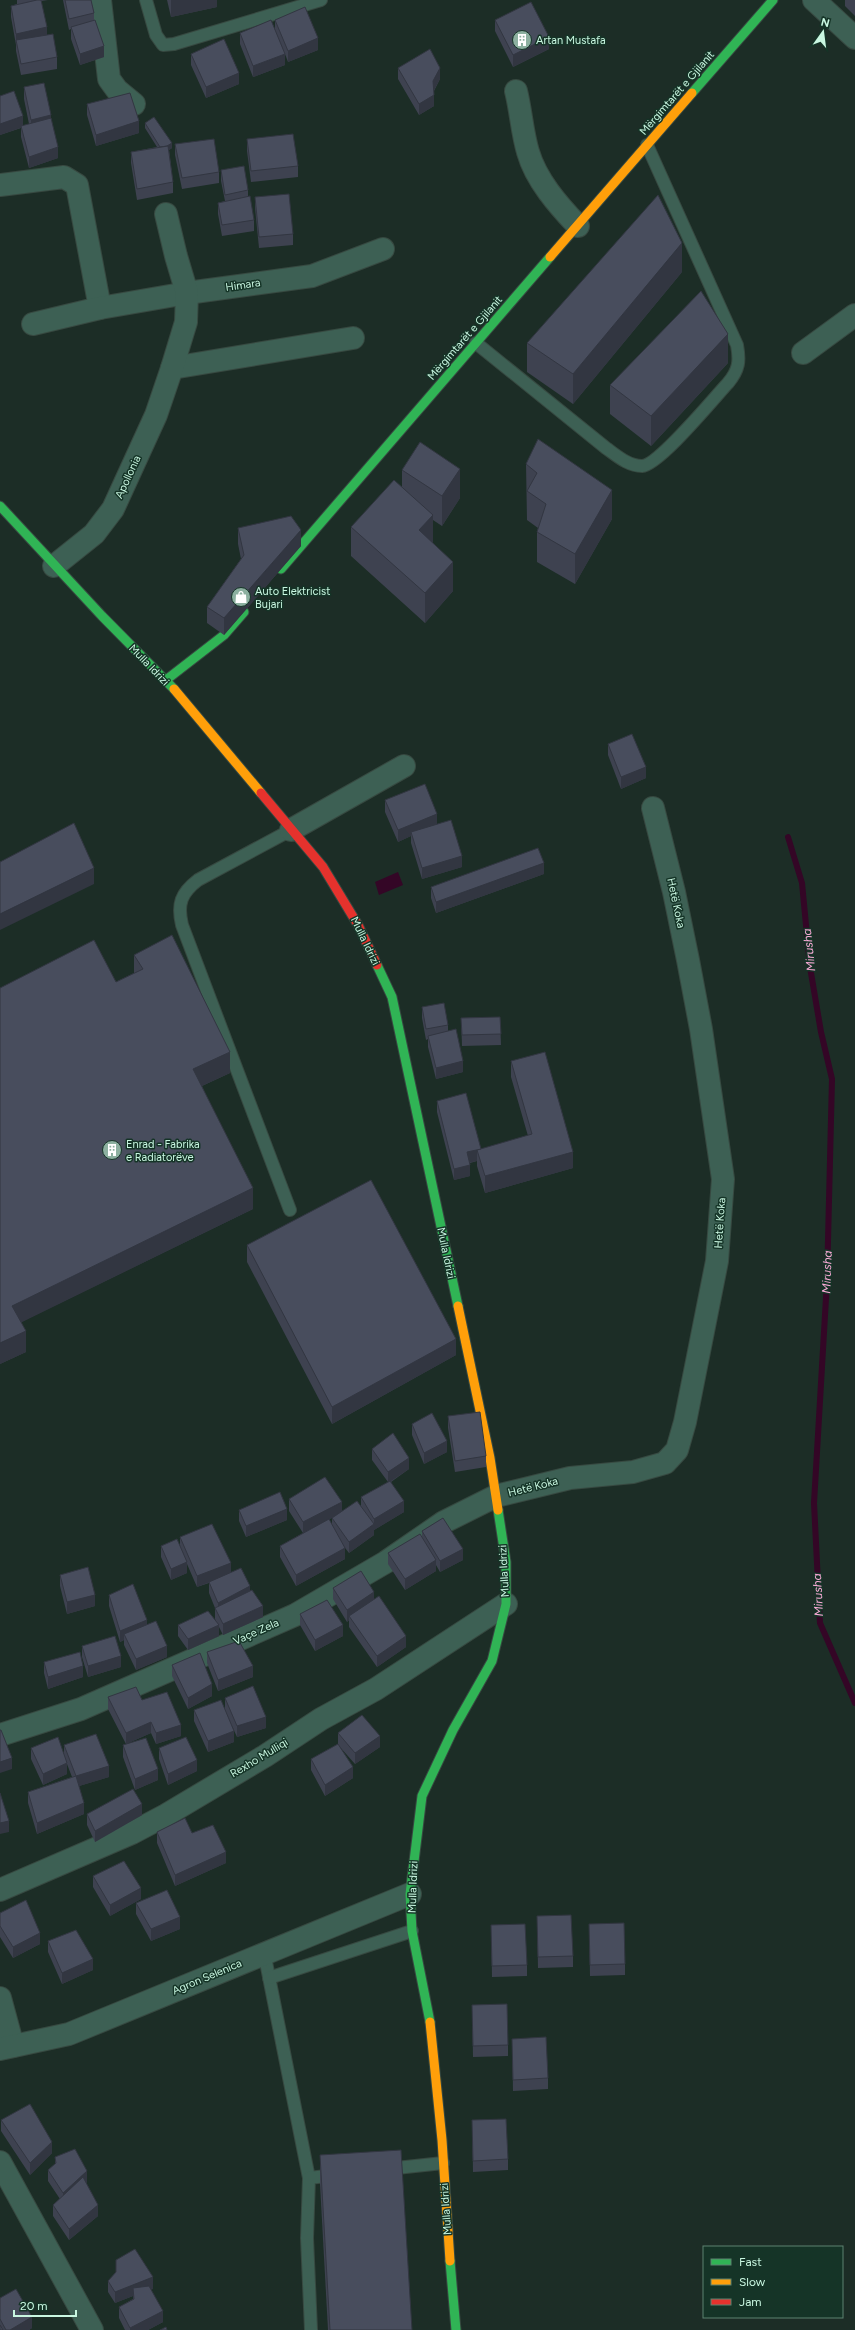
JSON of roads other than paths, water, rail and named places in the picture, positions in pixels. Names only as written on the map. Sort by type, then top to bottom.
[{"type":"street","points":[[100,0],[109,79],[117,90],[134,104]]},
{"type":"street","name":"Mërgimtarët e Gjilanit","points":[[275,576],[773,0]]},
{"type":"street","points":[[814,0],[855,38]]},
{"type":"street","points":[[516,91],[528,153],[542,180],[560,207],[578,226]]},
{"type":"street","points":[[0,185],[64,177],[77,184],[100,308]]},
{"type":"street","name":"Apollonia","points":[[54,566],[94,534],[113,509],[156,415],[172,368],[186,322],[187,293],[166,214]]},
{"type":"street","name":"Himara","points":[[33,324],[100,308],[187,293],[312,276],[383,249]]},
{"type":"street","points":[[803,353],[855,315]]},
{"type":"street","points":[[172,368],[353,338]]},
{"type":"street","name":"Mulla Idrizi","points":[[1,508],[54,566],[166,680],[323,867],[358,925],[392,997],[496,1496],[506,1562],[506,1604],[492,1661],[453,1730],[422,1796],[410,1894],[412,1931],[430,2019],[456,2330]]},
{"type":"street","points":[[166,680],[224,634],[250,605]]},
{"type":"street","points":[[291,830],[404,766]]},
{"type":"street","name":"Hetë Koka","points":[[496,1496],[570,1478],[633,1472],[665,1463],[677,1450],[685,1422],[717,1261],[723,1179],[701,1029],[691,975],[674,892],[653,808]]},
{"type":"street","name":"Vaçe Zela","points":[[0,1735],[81,1709],[295,1615],[386,1562],[444,1522],[496,1496]]},
{"type":"street","name":"Rexho Mulliqi","points":[[0,1890],[132,1833],[166,1815],[265,1756],[321,1719],[376,1689],[506,1604]]},
{"type":"street","name":"Agron Selenica","points":[[6,2048],[69,2034],[264,1952],[410,1894]]},
{"type":"street","points":[[0,1998],[6,2048]]},
{"type":"street","points":[[0,2162],[92,2330]]},
{"type":"lane","points":[[146,0],[156,35],[163,45],[174,44],[321,0]]},
{"type":"lane","points":[[476,343],[606,448],[627,462],[640,466],[653,462],[667,449],[728,383],[739,366],[736,345],[648,145]]},
{"type":"lane","points":[[290,1210],[185,934],[179,907],[180,898],[186,890],[198,880],[291,830]]},
{"type":"lane","points":[[269,1978],[412,1931]]},
{"type":"lane","points":[[264,1952],[309,2178],[307,2238],[311,2330]]},
{"type":"lane","points":[[372,2171],[443,2163]]},
{"type":"lane","points":[[309,2178],[348,2174]]},
{"type":"waterway","name":"Mirusha","points":[[788,837],[802,883],[810,967],[821,1032],[832,1079],[827,1281],[814,1503],[820,1623],[855,1703]]},
{"type":"place","name":"Artan Mustafa","points":[[522,40]]},
{"type":"place","name":"Auto Elektricist Bujari","points":[[241,597]]},
{"type":"place","name":"Enrad - Fabrika e Radiatorëve","points":[[112,1150]]}]
